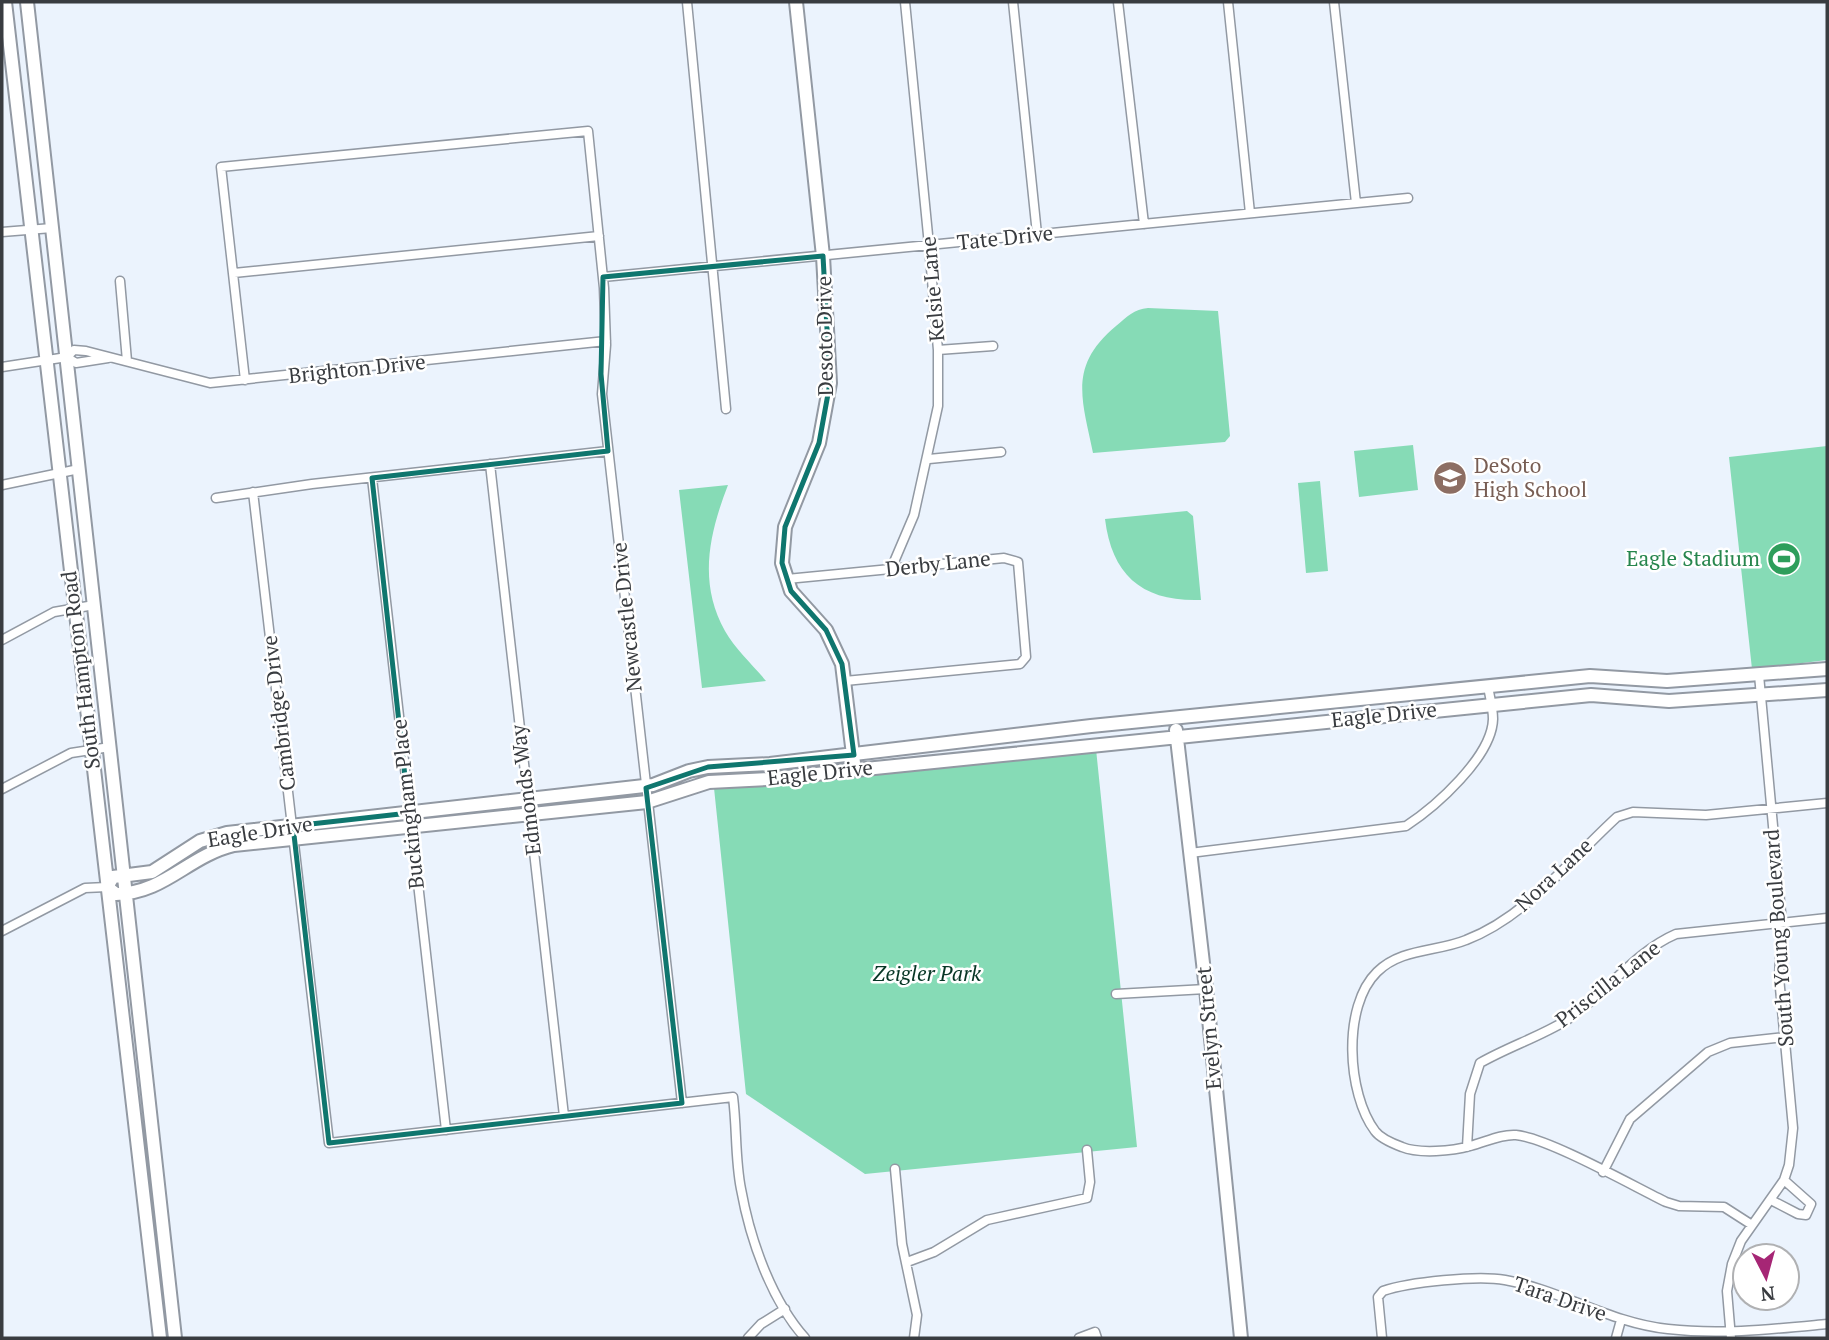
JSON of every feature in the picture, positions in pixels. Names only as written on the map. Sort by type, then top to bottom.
[{"type":"street","name":"South Hampton Road","points":[[5,2],[160,1338]]},
{"type":"street","name":"South Hampton Road","points":[[27,2],[175,1338]]},
{"type":"street","points":[[687,2],[714,266],[722,395],[726,409]]},
{"type":"street","name":"Desoto Drive","points":[[796,2],[823,256],[830,383],[818,443],[785,527],[782,563],[799,601],[826,630],[842,664],[855,770]]},
{"type":"street","name":"Kelsie Lane","points":[[891,569],[914,515],[929,459],[938,406],[938,349],[905,2]]},
{"type":"street","points":[[1013,2],[1037,234]]},
{"type":"street","points":[[1118,2],[1144,224]]},
{"type":"street","points":[[1227,2],[1250,213]]},
{"type":"street","points":[[1334,2],[1356,203]]},
{"type":"street","name":"Newcastle Drive","points":[[234,273],[220,167],[588,131],[603,277],[606,341],[601,374],[608,451],[681,1103]]},
{"type":"street","name":"Tate Drive","points":[[603,277],[1408,198]]},
{"type":"street","points":[[2,232],[52,228]]},
{"type":"street","points":[[245,380],[234,273],[599,236]]},
{"type":"street","points":[[120,281],[127,361]]},
{"type":"street","name":"Brighton Drive","points":[[67,357],[74,350],[211,383],[606,341]]},
{"type":"street","points":[[938,349],[993,346]]},
{"type":"street","points":[[2,367],[67,357]]},
{"type":"street","points":[[216,498],[608,451]]},
{"type":"street","points":[[929,459],[1001,452]]},
{"type":"street","name":"Edmonds Way","points":[[490,464],[564,1116]]},
{"type":"street","points":[[2,485],[79,469]]},
{"type":"street","name":"Buckingham Place","points":[[372,478],[446,1130]]},
{"type":"street","name":"Cambridge Drive","points":[[253,492],[329,1143],[446,1130]]},
{"type":"street","name":"Derby Lane","points":[[787,579],[1013,558],[1018,562],[1026,657],[1020,664],[845,681]]},
{"type":"street","points":[[2,639],[54,612],[94,605]]},
{"type":"street","name":"Eagle Drive","points":[[107,887],[113,877],[152,872],[191,846],[212,837],[646,786],[708,767],[853,755],[1084,727],[1590,676],[1667,681],[1827,669]]},
{"type":"street","name":"South Young Boulevard","points":[[1730,1335],[1727,1291],[1732,1264],[1741,1241],[1784,1180],[1789,1165],[1793,1128],[1779,977],[1782,923],[1769,809],[1759,675]]},
{"type":"street","points":[[1190,853],[1406,825],[1434,807],[1468,770],[1493,722],[1488,687]]},
{"type":"street","name":"Eagle Drive","points":[[124,894],[153,888],[205,853],[218,849],[647,802],[709,782],[855,770],[1591,695],[1669,701],[1827,690]]},
{"type":"street","points":[[1324,704],[1326,721]]},
{"type":"street","name":"Evelyn Street","points":[[1175,718],[1206,989],[1241,1338]]},
{"type":"street","points":[[1084,727],[1086,746]]},
{"type":"street","points":[[891,766],[892,757],[921,755],[970,742]]},
{"type":"street","points":[[2,789],[63,756],[110,747]]},
{"type":"street","points":[[708,767],[709,782]]},
{"type":"street","name":"Nora Lane","points":[[1752,1225],[1724,1207],[1679,1206],[1666,1202],[1530,1137],[1498,1137],[1467,1147],[1404,1149],[1377,1133],[1360,1098],[1353,1048],[1355,1014],[1363,991],[1377,971],[1408,954],[1466,940],[1517,911],[1617,817],[1633,812],[1706,815],[1827,803]]},
{"type":"street","points":[[2,931],[76,892],[107,887],[116,894],[124,894]]},
{"type":"street","name":"Priscilla Lane","points":[[1467,1147],[1470,1094],[1480,1063],[1565,1021],[1601,995],[1657,942],[1676,934],[1827,918]]},
{"type":"street","points":[[1116,994],[1206,989]]},
{"type":"street","points":[[1603,1172],[1630,1119],[1708,1052],[1730,1043],[1785,1037]]},
{"type":"street","points":[[127,1062],[144,1059]]},
{"type":"street","points":[[446,1130],[733,1097],[740,1188],[748,1221],[762,1263],[785,1309],[805,1338]]},
{"type":"street","points":[[907,1262],[934,1252],[987,1220],[1087,1198],[1090,1182],[1087,1150]]},
{"type":"street","points":[[895,1169],[902,1244],[917,1315],[915,1338]]},
{"type":"street","points":[[1771,1200],[1798,1214],[1806,1215],[1810,1211],[1811,1204],[1807,1197],[1784,1180]]},
{"type":"street","points":[[149,1241],[164,1239]]},
{"type":"street","name":"Tara Drive","points":[[1382,1338],[1378,1297],[1383,1291],[1446,1281],[1504,1280],[1620,1320],[1667,1329],[1730,1335],[1827,1324]]},
{"type":"street","points":[[748,1338],[761,1324],[785,1309]]},
{"type":"street","points":[[158,1318],[173,1317]]},
{"type":"street","points":[[1616,1338],[1620,1320]]},
{"type":"street","points":[[1079,1338],[1096,1335]]},
{"type":"highlighted area","points":[[823,256],[830,383],[819,443],[785,527],[782,563],[791,591],[826,630],[842,664],[854,755],[708,767],[646,788],[682,1103],[329,1143],[293,826],[409,813],[372,478],[608,451],[601,374],[603,277]]},
{"type":"green space","points":[[1148,308],[1218,311],[1230,436],[1225,442],[1093,453],[1083,400],[1085,370],[1091,355],[1116,326],[1131,314]]},
{"type":"green space","points":[[1413,445],[1418,490],[1359,497],[1354,451]]},
{"type":"green space","name":"Eagle Stadium","points":[[1827,446],[1827,660],[1752,669],[1729,457]]},
{"type":"green space","points":[[1320,481],[1328,571],[1306,573],[1298,483]]},
{"type":"green space","points":[[728,485],[716,522],[709,558],[711,595],[729,638],[766,681],[702,688],[679,490]]},
{"type":"green space","points":[[1187,511],[1193,516],[1201,600],[1163,596],[1134,582],[1115,556],[1105,519]]},
{"type":"green space","name":"Zeigler Park","points":[[1096,749],[1137,1147],[865,1174],[746,1094],[714,788]]},
{"type":"place","name":"DeSoto High School","points":[[1450,478]]},
{"type":"place","name":"Eagle Stadium","points":[[1784,559]]}]
